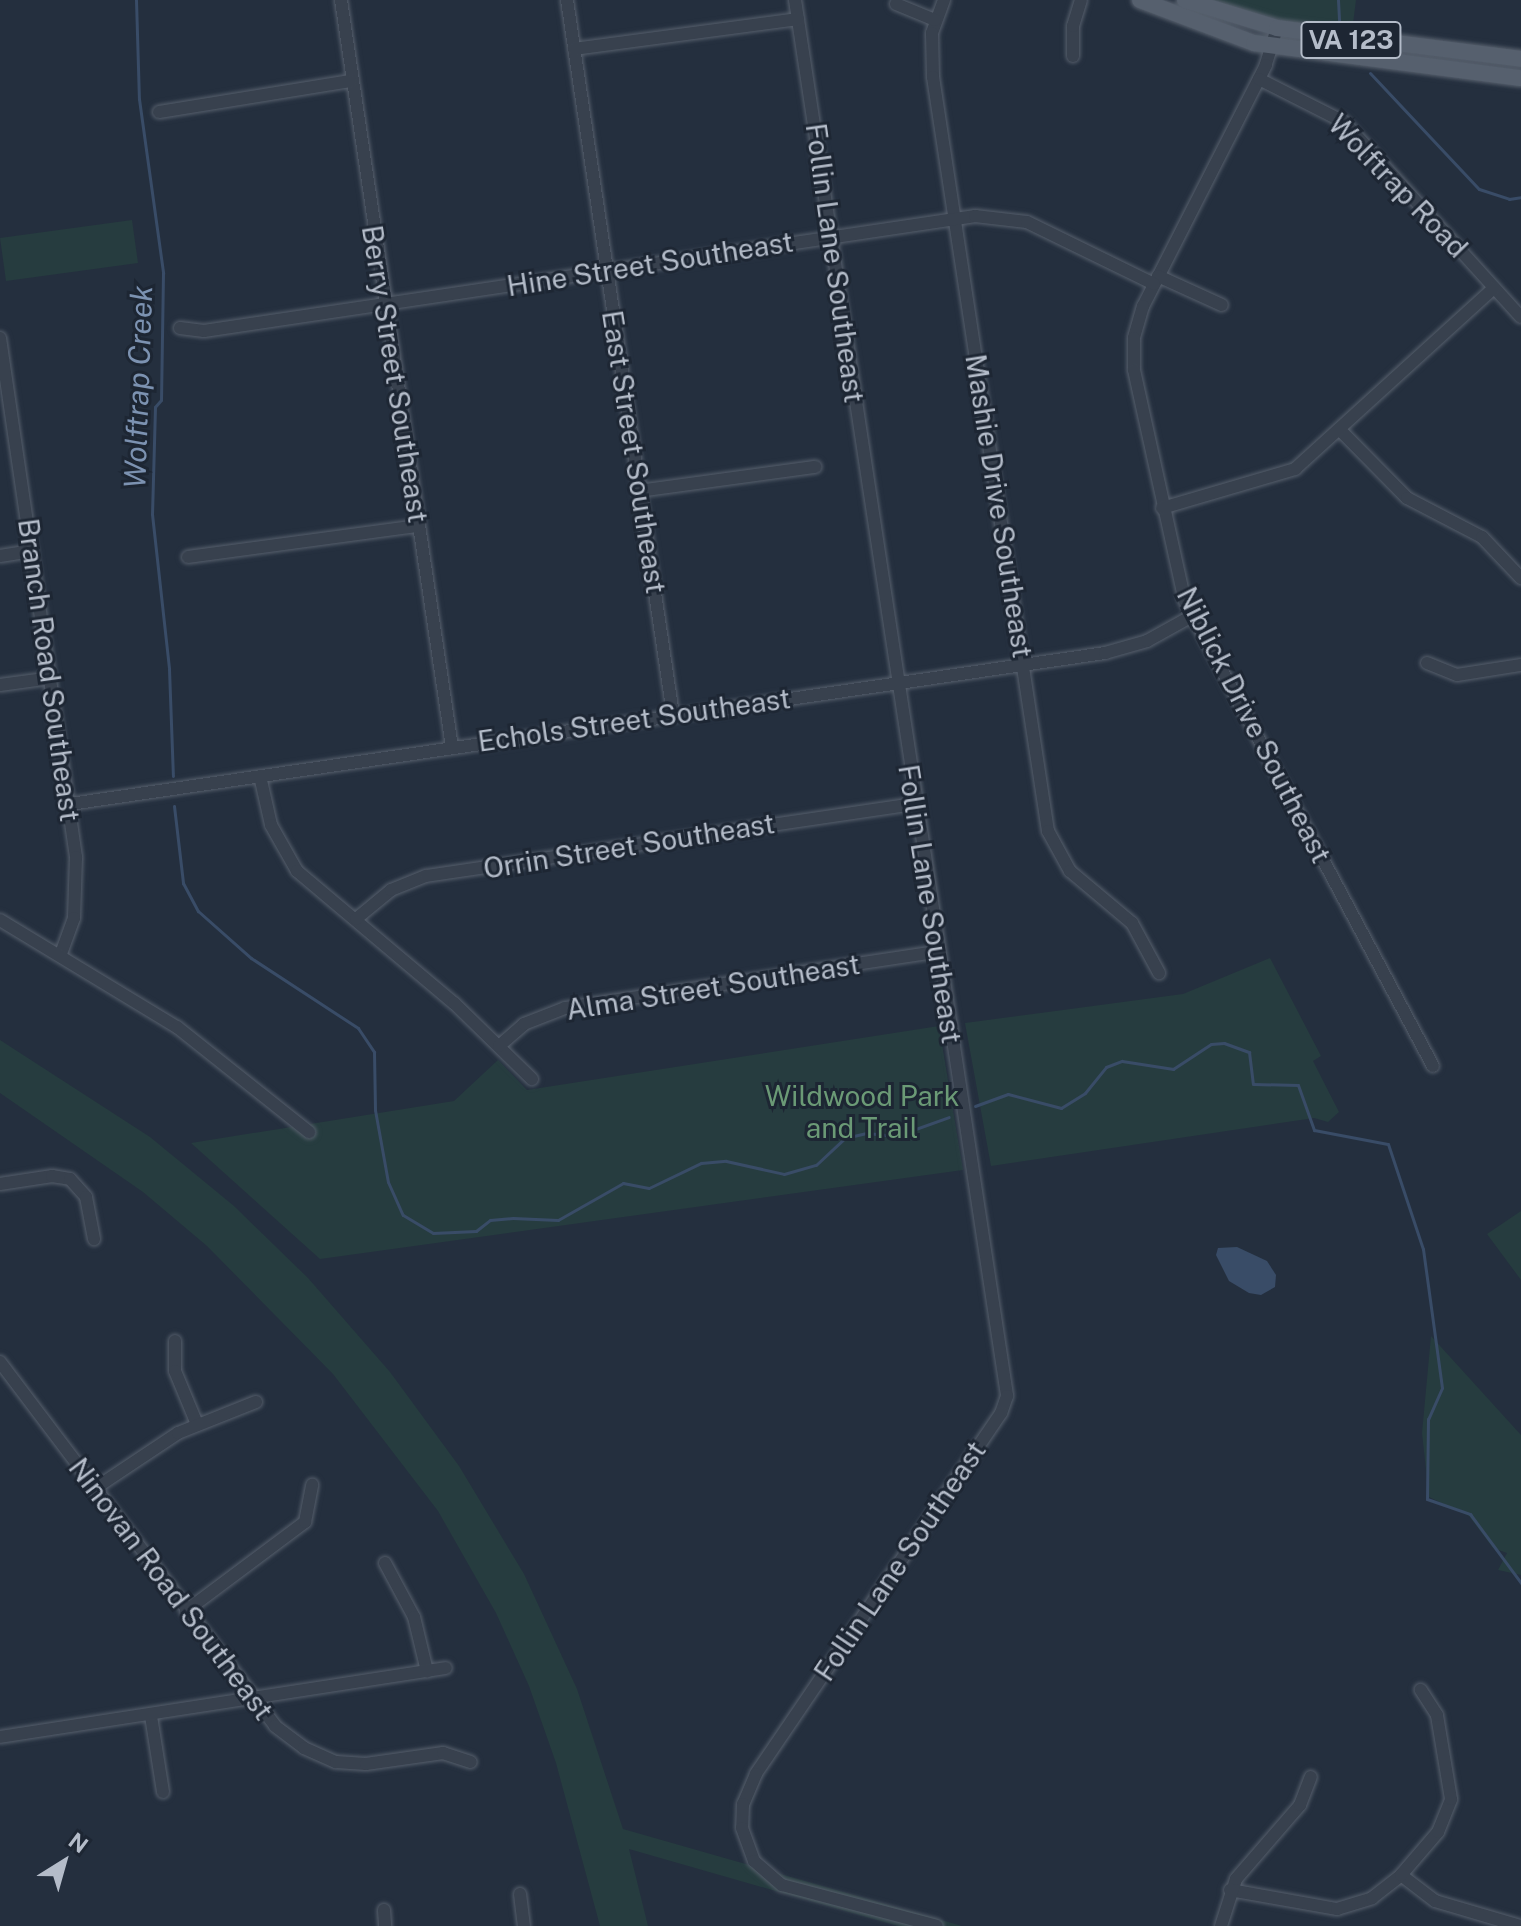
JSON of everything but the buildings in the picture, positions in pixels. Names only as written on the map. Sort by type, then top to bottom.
[{"type":"main road","name":"VA 123","points":[[1140,0],[1199,26],[1273,47],[1521,78]]},
{"type":"main road","name":"VA 123","points":[[1185,0],[1277,28],[1521,59]]},
{"type":"street","name":"Berry Street Southeast","points":[[341,0],[452,747]]},
{"type":"street","name":"East Street Southeast","points":[[567,0],[673,714]]},
{"type":"street","name":"Follin Lane Southeast","points":[[795,0],[1005,1405],[756,1774],[743,1804],[742,1828],[754,1861],[782,1885],[937,1926]]},
{"type":"street","name":"Mashie Drive Southeast","points":[[944,0],[935,20],[933,77],[1054,847],[1070,871],[1132,923],[1159,973]]},
{"type":"street","points":[[1073,56],[1073,26],[1081,0]]},
{"type":"street","points":[[896,4],[935,20]]},
{"type":"street","points":[[574,49],[798,19]]},
{"type":"street","name":"Niblick Drive Southeast","points":[[1277,28],[1273,47],[1259,79],[1156,280],[1137,324],[1132,356],[1180,589],[1433,1066]]},
{"type":"street","name":"Wolftrap Road","points":[[1259,79],[1344,122],[1521,317]]},
{"type":"street","points":[[159,112],[351,81]]},
{"type":"street","name":"Hine Street Southeast","points":[[180,328],[204,331],[831,236],[993,216],[1027,222],[1156,280],[1222,305]]},
{"type":"street","points":[[1162,508],[1295,469],[1341,431],[1494,288]]},
{"type":"street","name":"Branch Road Southeast","points":[[0,338],[5,404],[32,551],[70,804],[77,888],[72,930],[61,953]]},
{"type":"street","points":[[1341,431],[1398,491],[1482,537],[1521,578]]},
{"type":"street","points":[[639,491],[815,467]]},
{"type":"street","points":[[188,557],[418,526]]},
{"type":"street","points":[[0,556],[32,551]]},
{"type":"street","name":"Echols Street Southeast","points":[[70,804],[1129,647],[1192,616]]},
{"type":"street","points":[[1427,663],[1457,675],[1521,665]]},
{"type":"street","points":[[0,685],[51,678]]},
{"type":"street","points":[[260,776],[271,825],[287,857],[310,883],[356,919],[532,1079]]},
{"type":"street","name":"Orrin Street Southeast","points":[[356,919],[391,890],[426,876],[915,804]]},
{"type":"street","points":[[0,920],[61,953],[177,1027],[309,1132]]},
{"type":"street","name":"Alma Street Southeast","points":[[499,1046],[524,1024],[565,1008],[937,952]]},
{"type":"street","points":[[0,1184],[52,1176],[80,1180],[94,1239]]},
{"type":"street","points":[[175,1341],[175,1371],[197,1424]]},
{"type":"street","name":"Ninovan Road Southeast","points":[[3,1369],[275,1726],[304,1748],[336,1762],[366,1764],[443,1753],[471,1762]]},
{"type":"street","points":[[94,1489],[197,1424],[256,1402]]},
{"type":"street","points":[[186,1611],[305,1522],[312,1485]]},
{"type":"street","points":[[385,1563],[414,1617],[427,1671]]},
{"type":"street","points":[[0,1737],[446,1668]]},
{"type":"street","points":[[1230,1890],[1337,1909],[1372,1898],[1401,1875],[1436,1835],[1451,1799],[1437,1715],[1421,1690]]},
{"type":"street","points":[[151,1716],[163,1792]]},
{"type":"street","points":[[1221,1926],[1230,1890],[1300,1805],[1311,1777]]},
{"type":"street","points":[[1401,1875],[1435,1901],[1520,1926]]},
{"type":"street","points":[[520,1894],[524,1926]]},
{"type":"street","points":[[384,1910],[385,1926]]},
{"type":"green space","points":[[1185,0],[1356,0],[1351,40]]},
{"type":"green space","points":[[132,220],[138,263],[6,281],[0,238]]},
{"type":"green space","name":"Wildwood Park and Trail","points":[[1270,958],[1321,1056],[1313,1061],[1339,1112],[1328,1122],[1314,1118],[991,1166],[965,1023],[1183,994]]},
{"type":"green space","name":"Wildwood Park and Trail","points":[[939,1026],[963,1170],[320,1259],[191,1143],[454,1101],[498,1060],[527,1090]]},
{"type":"green space","points":[[0,1040],[150,1137],[234,1206],[308,1278],[390,1372],[459,1466],[524,1574],[577,1689],[623,1829],[962,1926],[898,1926],[629,1849],[648,1926],[600,1926],[556,1763],[529,1686],[496,1613],[438,1511],[333,1374],[207,1246],[143,1192],[0,1093]]},
{"type":"green space","points":[[1521,1211],[1521,1280],[1487,1234]]},
{"type":"green space","points":[[1431,1336],[1521,1435],[1521,1575],[1498,1570],[1507,1553],[1493,1548],[1469,1516],[1429,1497],[1422,1433]]},
{"type":"water","points":[[1237,1247],[1267,1261],[1276,1275],[1275,1287],[1261,1295],[1249,1293],[1229,1281],[1216,1255],[1218,1248]]},
{"type":"waterway","name":"Wolftrap Creek","points":[[136,0],[139,99],[163,273],[161,400],[155,407],[152,514],[169,669],[173,776]]},
{"type":"waterway","points":[[1338,0],[1339,22]]},
{"type":"waterway","points":[[1370,73],[1479,189],[1509,199],[1521,197]]},
{"type":"waterway","name":"Wolftrap Creek","points":[[174,806],[183,883],[198,911],[251,958],[358,1028],[374,1052],[375,1110],[388,1182],[403,1215],[433,1233],[476,1231],[490,1220],[558,1220],[623,1183],[649,1188],[701,1163],[726,1161],[784,1174],[816,1165],[845,1138],[867,1133],[896,1136],[949,1117]]},
{"type":"waterway","name":"Wolftrap Creek","points":[[975,1106],[1008,1094],[1061,1108],[1085,1093],[1106,1067],[1122,1061],[1173,1069],[1211,1044],[1224,1043],[1249,1052],[1253,1084],[1298,1085],[1314,1130],[1388,1144],[1423,1249],[1442,1388],[1428,1419],[1427,1499],[1470,1514],[1521,1583]]}]
